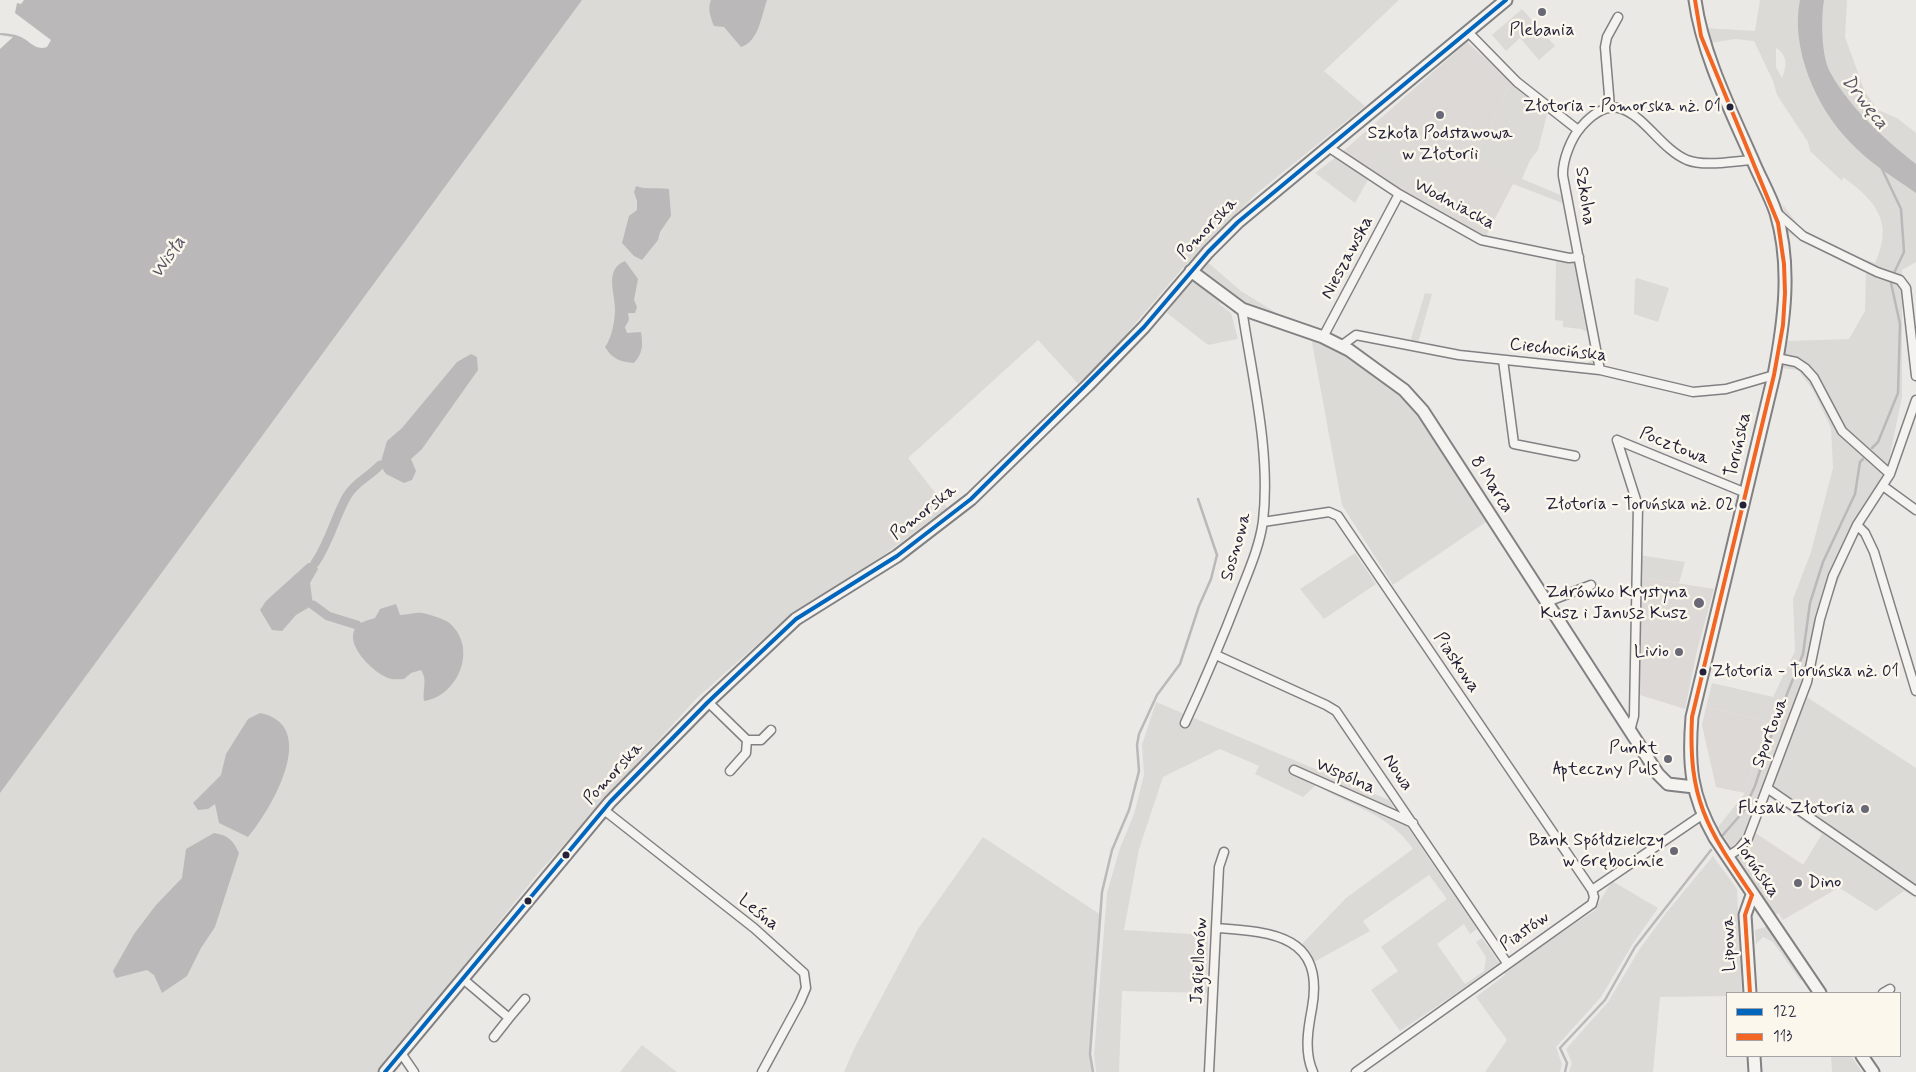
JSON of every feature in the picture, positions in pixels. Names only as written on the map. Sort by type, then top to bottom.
[{"type":"main road","name":"Pomorska","points":[[385,1072],[604,810],[708,702],[796,619],[897,556],[971,499],[1088,386],[1144,327],[1191,271],[1238,222],[1506,0]]},
{"type":"main road","name":"Toruńska","points":[[1695,0],[1701,36],[1752,160],[1776,212],[1784,264],[1785,294],[1783,325],[1774,376],[1692,717],[1689,753],[1694,787],[1702,815],[1727,858],[1819,992]]},
{"type":"main road","name":"8 Marca","points":[[1191,271],[1242,309],[1323,337],[1341,346],[1404,390],[1423,411],[1665,782],[1673,785],[1694,787]]},
{"type":"main road","name":"Lipowa","points":[[1750,992],[1745,915],[1752,895]]},
{"type":"main road","points":[[1754,1057],[1754,1072]]},
{"type":"main road","points":[[1863,1057],[1873,1072]]},
{"type":"street","points":[[1618,17],[1607,36],[1605,47],[1610,106],[1623,109],[1645,124],[1687,160],[1709,162],[1752,160]]},
{"type":"street","points":[[1468,32],[1517,82],[1578,130]]},
{"type":"street","name":"Szkolna","points":[[1600,370],[1562,169],[1578,130],[1590,117],[1610,106]]},
{"type":"street","name":"Wodniacka","points":[[1328,147],[1400,194],[1481,240],[1569,258],[1579,257]]},
{"type":"street","name":"Nieszawska","points":[[1323,337],[1400,194]]},
{"type":"street","points":[[1776,212],[1803,236],[1819,245],[1886,276],[1900,280],[1906,288],[1916,376]]},
{"type":"street","name":"Sosnowa","points":[[1185,723],[1216,655],[1250,565],[1263,522],[1265,485],[1263,447],[1242,309]]},
{"type":"street","name":"Ciechocińska","points":[[1341,346],[1356,335],[1413,348],[1600,370],[1693,392],[1726,389],[1774,376]]},
{"type":"street","points":[[1777,358],[1796,362],[1806,368],[1814,378],[1842,431],[1890,474]]},
{"type":"street","points":[[1503,360],[1514,444],[1575,456]]},
{"type":"street","name":"Sportowa","points":[[1727,858],[1739,849],[1748,838],[1807,682],[1820,619],[1833,576],[1857,526],[1890,474],[1916,400]]},
{"type":"street","name":"Pocztowa","points":[[1630,731],[1634,716],[1638,506],[1618,440],[1746,493]]},
{"type":"street","points":[[1883,486],[1916,510]]},
{"type":"street","name":"Piaskowa","points":[[1263,522],[1329,512],[1338,516],[1592,890]]},
{"type":"street","points":[[1857,526],[1866,533],[1874,552],[1916,691]]},
{"type":"street","points":[[1547,602],[1590,585]]},
{"type":"street","name":"Nowa","points":[[1216,655],[1326,704],[1336,711],[1507,963]]},
{"type":"street","points":[[708,702],[747,740],[761,740],[772,730]]},
{"type":"street","points":[[730,771],[746,753],[747,740]]},
{"type":"street","name":"Wspólna","points":[[1294,770],[1412,823]]},
{"type":"street","points":[[1767,788],[1916,891]]},
{"type":"street","name":"Leśna","points":[[604,810],[754,928],[804,973],[806,988],[762,1072]]},
{"type":"street","points":[[1592,890],[1702,815]]},
{"type":"street","name":"Jagiellonów","points":[[1209,1072],[1219,867],[1224,852]]},
{"type":"street","name":"Piastów","points":[[1356,1072],[1592,904],[1594,897],[1592,890]]},
{"type":"street","points":[[1217,928],[1262,932],[1278,936],[1293,943],[1304,955],[1310,965],[1315,984],[1308,1030],[1308,1057],[1313,1072]]},
{"type":"street","points":[[463,979],[509,1018]]},
{"type":"street","points":[[494,1037],[525,999]]},
{"type":"street","points":[[401,1053],[414,1072]]},
{"type":"shaded area","points":[[331,0],[1399,0],[1324,71],[1365,106],[1256,194],[1181,270],[1081,387],[1038,340],[908,458],[947,508],[885,554],[782,622],[696,699],[540,871],[378,1072],[0,1072],[0,454]]},
{"type":"shaded area","points":[[1760,0],[1847,0],[1845,37],[1865,92],[1878,110],[1897,118],[1916,133],[1916,262],[1902,270],[1902,397],[1886,474],[1862,514],[1858,532],[1831,599],[1815,660],[1799,692],[1916,768],[1916,898],[1904,891],[1876,911],[1803,865],[1822,834],[1766,795],[1752,845],[1749,847],[1754,849],[1754,874],[1760,882],[1763,879],[1781,912],[1775,915],[1718,827],[1745,793],[1766,721],[1706,707],[1712,683],[1773,697],[1795,651],[1793,599],[1811,552],[1833,468],[1831,428],[1813,390],[1798,370],[1781,368],[1786,341],[1849,339],[1865,311],[1866,272],[1785,231],[1783,205],[1802,230],[1846,253],[1875,263],[1883,236],[1882,224],[1873,204],[1843,177],[1842,181],[1810,151],[1808,142],[1777,95],[1773,81],[1754,41],[1735,39],[1710,43],[1704,28],[1755,31]],"holes":[[[1776,48],[1780,51],[1785,61],[1782,78],[1776,67]]]},
{"type":"shaded area","points":[[1522,9],[1555,46],[1539,60],[1520,38],[1506,51],[1492,35]]},
{"type":"shaded area","name":"Szkoła Podstawowa w Złotorii","points":[[1467,42],[1511,81],[1480,149],[1471,161],[1513,184],[1485,238],[1340,154]]},
{"type":"shaded area","points":[[1511,81],[1548,110],[1538,150],[1530,160],[1522,179],[1563,196],[1565,204],[1513,184],[1471,162],[1480,149]]},
{"type":"shaded area","points":[[1416,125],[1446,144],[1434,162],[1405,143]]},
{"type":"shaded area","points":[[1386,135],[1443,171],[1424,200],[1368,164]]},
{"type":"shaded area","points":[[1340,154],[1485,238],[1574,255],[1575,264],[1578,265],[1595,365],[1586,364],[1592,359],[1587,332],[1581,329],[1563,327],[1563,321],[1555,320],[1556,258],[1484,244],[1438,222],[1369,178],[1355,203],[1315,173]]},
{"type":"shaded area","points":[[1205,260],[1241,291],[1289,321],[1218,303],[1231,313],[1238,339],[1208,345],[1167,313]]},
{"type":"shaded area","points":[[1637,278],[1669,288],[1658,322],[1634,314],[1635,280]]},
{"type":"shaded area","points":[[1425,293],[1432,294],[1418,343],[1410,342]]},
{"type":"shaded area","points":[[1311,337],[1350,353],[1409,401],[1483,514],[1486,522],[1393,585],[1342,505]]},
{"type":"shaded area","points":[[1355,553],[1376,584],[1324,619],[1300,589]]},
{"type":"shaded area","points":[[1639,555],[1685,562],[1679,583],[1639,577]]},
{"type":"shaded area","points":[[1639,577],[1714,589],[1697,651],[1685,709],[1637,694]]},
{"type":"shaded area","points":[[1156,702],[1389,800],[1477,929],[1470,934],[1464,924],[1437,944],[1465,984],[1484,971],[1486,957],[1476,942],[1482,938],[1500,964],[1400,1031],[1371,990],[1398,971],[1381,947],[1447,899],[1429,875],[1363,921],[1370,931],[1314,962],[1301,945],[1346,898],[1413,849],[1393,827],[1369,812],[1316,785],[1303,797],[1255,774],[1259,766],[1220,749],[1163,777],[1139,849],[1124,930],[1208,935],[1207,993],[1122,991],[1119,1072],[1096,1072],[1094,1055],[1107,893],[1120,848],[1134,814],[1144,775],[1142,745]]},
{"type":"shaded area","points":[[1706,707],[1766,721],[1745,793],[1716,787],[1702,725]]},
{"type":"shaded area","points":[[1754,832],[1838,888],[1783,920],[1739,854],[1752,845]]},
{"type":"shaded area","points":[[983,837],[1101,915],[1090,1054],[1093,1072],[844,1072],[855,1047],[918,929]]},
{"type":"shaded area","points":[[1713,856],[1737,889],[1742,992],[1726,992],[1726,996],[1660,997],[1653,1072],[1569,1072],[1572,1063],[1566,1049],[1608,1002],[1639,950],[1666,913]]},
{"type":"shaded area","points":[[1612,881],[1658,908],[1632,945],[1601,997],[1556,1047],[1562,1064],[1560,1072],[1485,1072],[1507,1040],[1476,997],[1505,975],[1503,971],[1594,911]]},
{"type":"shaded area","points":[[1768,926],[1805,980],[1800,980],[1773,942],[1763,937],[1756,944],[1755,930]]},
{"type":"shaded area","points":[[642,1045],[677,1072],[620,1072]]},
{"type":"shaded area","points":[[1831,1057],[1852,1057],[1862,1072],[1832,1072]]},
{"type":"water","name":"Wisła","points":[[24,0],[582,0],[0,793],[0,49],[13,37],[0,35],[0,33],[18,36],[39,48],[47,47],[51,40],[15,13],[17,3],[21,4]]},
{"type":"water","points":[[711,0],[767,0],[759,28],[752,40],[741,47],[724,27],[714,26],[709,10]]},
{"type":"water","points":[[1800,0],[1824,0],[1822,36],[1830,72],[1847,98],[1868,122],[1916,164],[1916,193],[1856,149],[1826,111],[1808,76],[1802,57],[1798,18]]},
{"type":"water","points":[[636,186],[669,189],[671,216],[660,232],[658,240],[642,260],[634,256],[622,243],[629,216],[637,210],[634,192]]},
{"type":"water","points":[[625,261],[638,279],[634,300],[637,307],[635,313],[628,313],[629,320],[625,327],[627,333],[641,332],[642,349],[634,363],[617,359],[605,347],[611,334],[615,309],[613,275],[619,265]]},
{"type":"water","points":[[471,354],[477,357],[478,370],[422,449],[411,459],[416,471],[412,480],[404,483],[386,474],[380,465],[387,441],[402,428],[457,362]]},
{"type":"water","points":[[308,563],[315,563],[318,569],[310,583],[313,605],[296,615],[282,631],[272,630],[260,610],[266,601]]},
{"type":"water","points":[[396,604],[400,615],[420,613],[432,615],[448,622],[457,632],[462,644],[461,669],[447,690],[436,697],[424,701],[424,678],[421,670],[411,673],[404,679],[388,678],[375,670],[356,648],[353,633],[357,626],[362,622],[375,618],[380,609]]},
{"type":"water","points":[[260,713],[278,721],[287,734],[289,750],[286,769],[278,789],[258,824],[248,837],[219,823],[215,804],[208,809],[198,810],[193,803],[221,775],[226,754],[248,719]]},
{"type":"water","points":[[214,833],[230,839],[239,853],[215,927],[201,948],[187,976],[162,993],[154,975],[147,970],[116,978],[113,971],[134,934],[156,905],[182,878],[186,849]]},
{"type":"waterway","points":[[1882,169],[1901,209],[1904,252],[1894,273]]},
{"type":"waterway","points":[[1872,448],[1878,442],[1898,393],[1900,324],[1891,283]]},
{"type":"waterway","points":[[1722,836],[1743,812],[1755,786],[1775,724],[1803,654],[1810,603],[1823,562],[1855,494],[1860,462],[1863,459]]},
{"type":"waterway","points":[[315,563],[350,491],[380,465]]},
{"type":"waterway","points":[[1093,1072],[1090,1054],[1102,892],[1112,850],[1129,810],[1139,771],[1137,745],[1139,734],[1157,695],[1180,664],[1199,606],[1211,579],[1217,555],[1198,499]]},
{"type":"waterway","points":[[313,605],[328,616],[357,625]]},
{"type":"waterway","points":[[1565,1072],[1567,1063],[1560,1048],[1605,1000],[1635,947],[1711,850]]},
{"type":"transit line","name":"122","points":[[385,1072],[610,802],[708,702],[796,619],[897,556],[971,499],[1144,327],[1208,252],[1238,222],[1506,0]]},
{"type":"transit line","name":"113","points":[[1695,0],[1701,36],[1778,223],[1784,264],[1783,325],[1774,375],[1692,717],[1693,770],[1697,792],[1712,831],[1752,895]]},
{"type":"transit line","name":"113","points":[[1750,992],[1745,915],[1752,895]]},
{"type":"place","name":"Plebania","points":[[1542,12]]},
{"type":"place","name":"Złotoria - Pomorska nż. 01","points":[[1730,107]]},
{"type":"place","name":"Szkoła Podstawowa w Złotorii","points":[[1440,115]]},
{"type":"place","name":"Złotoria - Toruńska nż. 02","points":[[1743,505]]},
{"type":"place","name":"Zdrówko Krystyna Kusz i Janusz Kusz","points":[[1699,603]]},
{"type":"place","name":"Livio","points":[[1679,652]]},
{"type":"place","name":"Złotoria - Toruńska nż. 01","points":[[1703,672]]},
{"type":"place","name":"Punkt Apteczny Puls","points":[[1668,759]]},
{"type":"place","name":"Flisak Złotoria","points":[[1865,809]]},
{"type":"place","name":"Bank Spółdzielczy w Grębocinie","points":[[1674,851]]},
{"type":"place","name":"Dino","points":[[1798,883]]},
{"type":"water label","name":"Drwęca","points":[[1864,103]]}]
